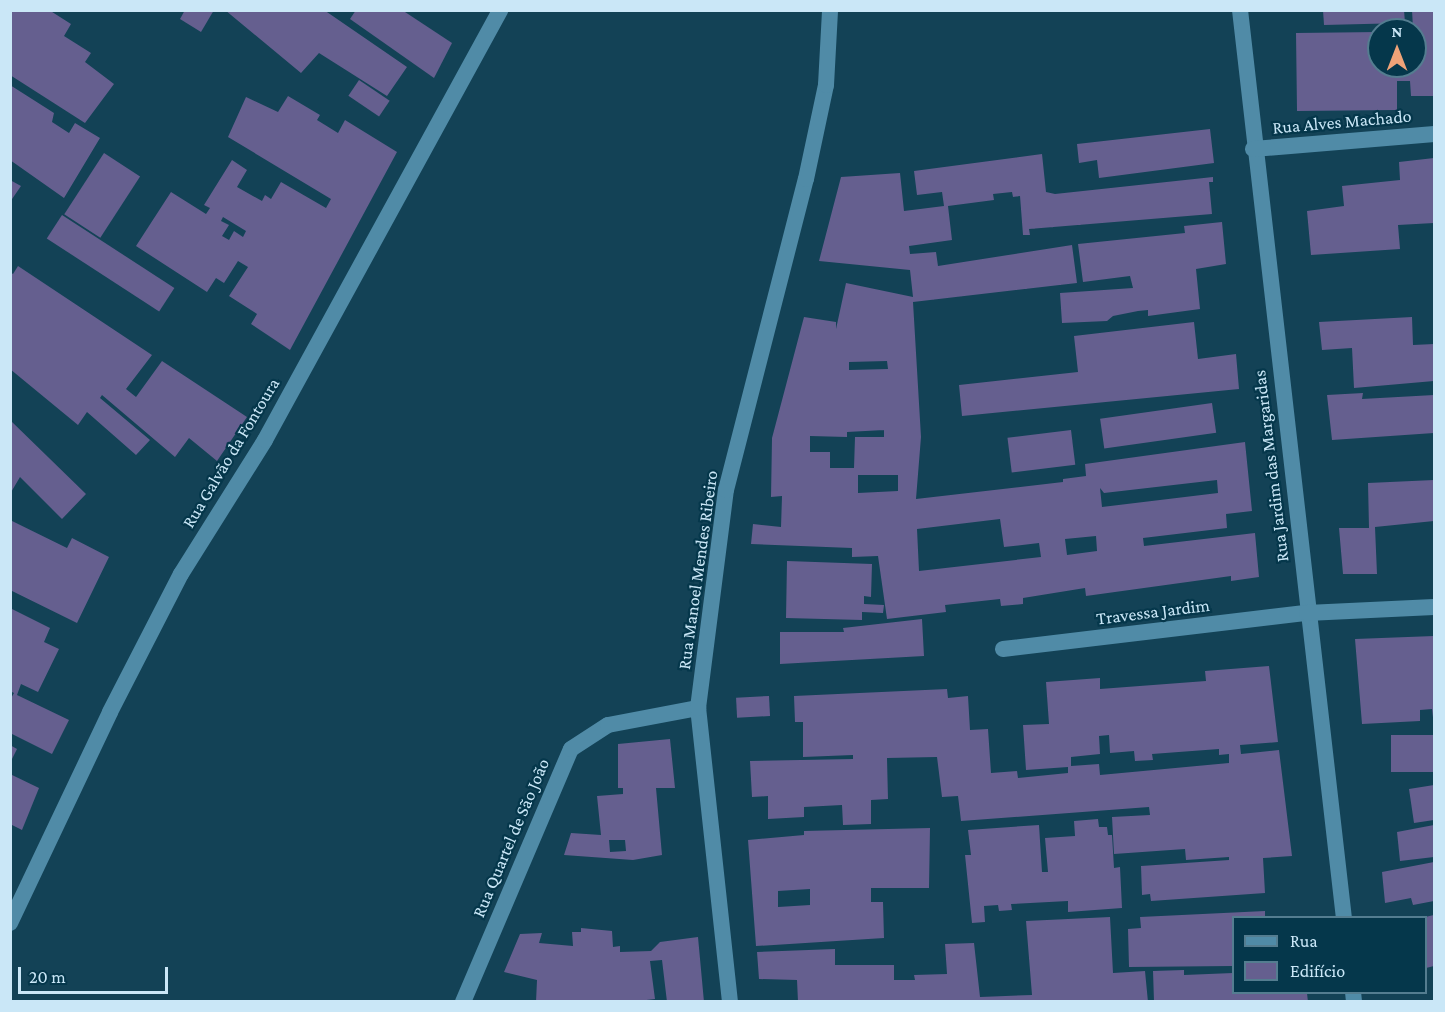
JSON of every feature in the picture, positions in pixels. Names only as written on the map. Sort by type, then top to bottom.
[{"type":"street","name":"Rua Galvão da Fontoura","points":[[10,922],[110,712],[181,574],[265,440],[500,10]]},
{"type":"street","name":"Rua Manoel Mendes Ribeiro","points":[[730,1002],[698,708],[726,490],[806,179],[826,85],[830,10]]},
{"type":"street","name":"Rua Jardim das Margaridas","points":[[1240,10],[1253,149],[1344,916]]},
{"type":"street","name":"Rua Alves Machado","points":[[1253,149],[1434,134]]},
{"type":"street","name":"Travessa Jardim","points":[[1003,649],[1307,613],[1434,608]]},
{"type":"street","name":"Rua Quartel de São João","points":[[463,1002],[572,749],[608,725],[698,708]]},
{"type":"building","points":[[10,10],[49,10],[71,24],[64,36],[91,53],[85,62],[114,84],[85,123],[10,75]]},
{"type":"building","points":[[185,10],[214,10],[201,32],[180,19]]},
{"type":"building","points":[[225,10],[324,10],[407,67],[387,96],[319,53],[301,73]]},
{"type":"building","points":[[356,10],[402,10],[452,43],[434,78],[350,19]]},
{"type":"building","points":[[1323,10],[1404,10],[1405,18],[1367,18],[1367,24],[1324,25]]},
{"type":"building","points":[[1412,10],[1434,10],[1434,96],[1411,96],[1410,81],[1397,81],[1397,110],[1297,111],[1296,33],[1367,32],[1367,78],[1427,78],[1427,18],[1412,18]]},
{"type":"building","points":[[359,80],[390,101],[379,116],[348,96]]},
{"type":"building","points":[[10,85],[54,113],[52,122],[69,133],[75,123],[100,138],[64,198],[10,160]]},
{"type":"building","points":[[288,96],[320,115],[317,120],[338,133],[345,120],[397,152],[290,350],[251,324],[257,314],[229,296],[248,267],[238,261],[224,283],[216,278],[207,292],[136,246],[171,192],[206,214],[210,208],[204,205],[232,160],[247,170],[237,187],[262,201],[265,195],[271,199],[281,182],[326,208],[331,199],[228,137],[246,97],[278,112]],"holes":[[[223,217],[246,231],[243,237],[234,231],[229,240],[222,236],[229,225],[221,221]]]},
{"type":"building","points":[[1210,129],[1214,163],[1099,178],[1097,160],[1079,163],[1077,144]]},
{"type":"building","points":[[104,153],[140,176],[100,238],[64,214]]},
{"type":"building","points":[[1042,154],[1046,192],[1055,194],[1213,177],[1213,182],[1209,182],[1212,214],[1029,229],[1030,235],[1023,235],[1020,196],[1013,197],[1012,192],[993,194],[994,200],[948,206],[952,240],[909,246],[910,254],[936,252],[938,266],[1072,245],[1077,283],[913,302],[921,437],[916,499],[1063,482],[1063,479],[1086,476],[1085,464],[1245,442],[1252,511],[1226,514],[1227,528],[1143,538],[1144,546],[1255,533],[1259,577],[1231,581],[1231,576],[1086,596],[1085,588],[1023,598],[1023,604],[1001,606],[1000,599],[945,605],[946,612],[887,619],[878,556],[852,557],[852,548],[751,544],[753,524],[781,527],[782,496],[771,497],[772,438],[804,317],[836,322],[836,329],[846,283],[913,297],[910,270],[819,261],[841,177],[900,173],[904,211],[944,206],[942,192],[917,195],[914,171]],"holes":[[[887,361],[888,369],[849,370],[849,362]],[[884,430],[884,437],[855,437],[854,468],[830,468],[830,452],[810,452],[810,436],[847,437],[847,432]],[[858,475],[898,475],[898,491],[858,493]],[[1217,480],[1218,493],[1102,507],[1100,488],[1104,493]],[[1000,519],[1004,547],[1039,543],[1041,557],[919,571],[917,529]],[[1096,536],[1097,551],[1067,555],[1065,539]]]},
{"type":"building","points":[[1434,158],[1434,223],[1398,225],[1400,249],[1311,255],[1307,211],[1344,206],[1342,186],[1400,180],[1399,162]]},
{"type":"building","points":[[10,180],[21,186],[10,202]]},
{"type":"building","points":[[62,215],[174,288],[159,311],[47,238]]},
{"type":"building","points":[[1222,222],[1226,264],[1196,269],[1200,309],[1148,316],[1148,310],[1138,311],[1113,316],[1107,321],[1062,323],[1060,293],[1133,288],[1130,276],[1083,282],[1078,244],[1185,233],[1184,226]]},
{"type":"building","points":[[18,266],[152,355],[126,389],[136,397],[162,361],[247,417],[217,461],[189,438],[175,457],[102,395],[100,398],[150,440],[136,455],[87,412],[78,425],[10,369],[10,272],[13,274]]},
{"type":"building","points":[[1412,317],[1413,345],[1434,344],[1434,381],[1354,388],[1352,348],[1322,350],[1319,322]]},
{"type":"building","points":[[1194,322],[1198,359],[1236,354],[1239,389],[962,416],[959,385],[1078,372],[1074,336]]},
{"type":"building","points":[[1363,393],[1362,399],[1434,395],[1434,433],[1332,440],[1327,395]]},
{"type":"building","points":[[1212,403],[1216,433],[1104,448],[1100,419]]},
{"type":"building","points":[[10,420],[86,494],[62,519],[20,477],[10,494]]},
{"type":"building","points":[[1071,430],[1075,465],[1012,473],[1007,438]]},
{"type":"building","points":[[1434,480],[1434,521],[1375,527],[1377,574],[1343,574],[1339,528],[1369,528],[1368,483]]},
{"type":"building","points":[[10,520],[67,548],[72,538],[109,557],[77,623],[10,590]]},
{"type":"building","points":[[787,561],[872,564],[871,597],[864,596],[864,604],[884,605],[883,613],[862,612],[862,620],[786,618]]},
{"type":"building","points":[[10,608],[50,628],[44,642],[59,649],[38,692],[21,684],[17,695],[69,720],[52,754],[10,733],[10,700],[14,693],[10,691]]},
{"type":"building","points":[[922,619],[924,656],[780,664],[780,632],[844,632],[843,628]]},
{"type":"building","points":[[1434,636],[1434,726],[1432,709],[1420,710],[1420,721],[1362,724],[1355,639]]},
{"type":"building","points":[[1269,666],[1278,742],[1240,745],[1241,754],[1279,750],[1292,856],[1263,858],[1265,893],[1151,901],[1150,894],[1142,895],[1141,866],[1229,860],[1229,857],[1186,860],[1185,849],[1114,854],[1112,817],[1150,815],[1149,807],[961,821],[958,796],[942,797],[937,757],[887,758],[888,799],[871,800],[871,824],[843,825],[842,805],[804,807],[804,817],[768,819],[768,796],[752,797],[750,761],[853,759],[853,755],[803,757],[803,722],[795,722],[794,696],[947,689],[948,698],[968,696],[970,730],[988,729],[991,773],[1017,771],[1018,778],[1068,773],[1068,767],[1026,770],[1023,725],[1049,724],[1046,682],[1100,678],[1100,689],[1206,681],[1205,671]],"holes":[[[1109,735],[1110,753],[1134,751],[1135,761],[1153,760],[1152,754],[1219,749],[1219,755],[1229,754],[1229,763],[1100,775],[1099,764],[1071,766],[1071,757],[1100,754],[1099,736]]]},
{"type":"building","points":[[769,696],[770,716],[737,718],[736,698]]},
{"type":"building","points":[[1391,735],[1434,735],[1434,772],[1391,772]]},
{"type":"building","points":[[670,739],[675,788],[656,788],[662,855],[633,860],[564,855],[571,833],[601,835],[597,796],[623,794],[623,788],[618,788],[618,744]],"holes":[[[609,840],[625,840],[626,851],[610,852]]]},
{"type":"building","points":[[10,745],[17,749],[10,763]]},
{"type":"building","points":[[10,774],[39,788],[22,830],[10,824]]},
{"type":"building","points":[[1434,785],[1434,820],[1414,823],[1409,789]]},
{"type":"building","points":[[1098,819],[1099,827],[1107,827],[1108,835],[1112,835],[1114,868],[1120,867],[1122,908],[1068,912],[1068,901],[1011,904],[1012,910],[999,911],[998,905],[984,906],[985,922],[972,923],[965,855],[971,855],[968,830],[1039,825],[1042,872],[1048,872],[1045,838],[1075,836],[1074,821]]},
{"type":"building","points":[[1434,825],[1434,857],[1400,861],[1397,832]]},
{"type":"building","points":[[930,828],[929,888],[871,888],[871,902],[883,902],[884,938],[756,946],[748,840],[804,835],[804,831]],"holes":[[[810,889],[810,905],[778,907],[778,891]]]},
{"type":"building","points":[[1434,862],[1434,901],[1413,905],[1411,898],[1385,903],[1382,872]]},
{"type":"building","points":[[1265,911],[1265,916],[1232,916],[1232,966],[1129,967],[1128,929],[1141,928],[1140,917]]},
{"type":"building","points":[[1434,915],[1434,966],[1427,968],[1427,917]]},
{"type":"building","points":[[1110,917],[1113,973],[1145,971],[1148,1002],[798,1002],[797,980],[759,979],[757,952],[835,949],[835,965],[894,965],[894,980],[915,980],[914,975],[947,974],[945,944],[974,943],[980,997],[1032,995],[1026,921]]},
{"type":"building","points":[[581,928],[612,931],[613,947],[620,946],[620,952],[651,951],[660,942],[698,937],[704,1002],[667,1002],[662,960],[650,961],[655,999],[629,1002],[536,1002],[537,980],[504,972],[520,934],[542,933],[539,943],[573,946],[572,932],[581,932]]},
{"type":"building","points":[[1184,970],[1184,975],[1232,973],[1232,994],[1307,994],[1308,1002],[1154,1002],[1153,971]]}]
